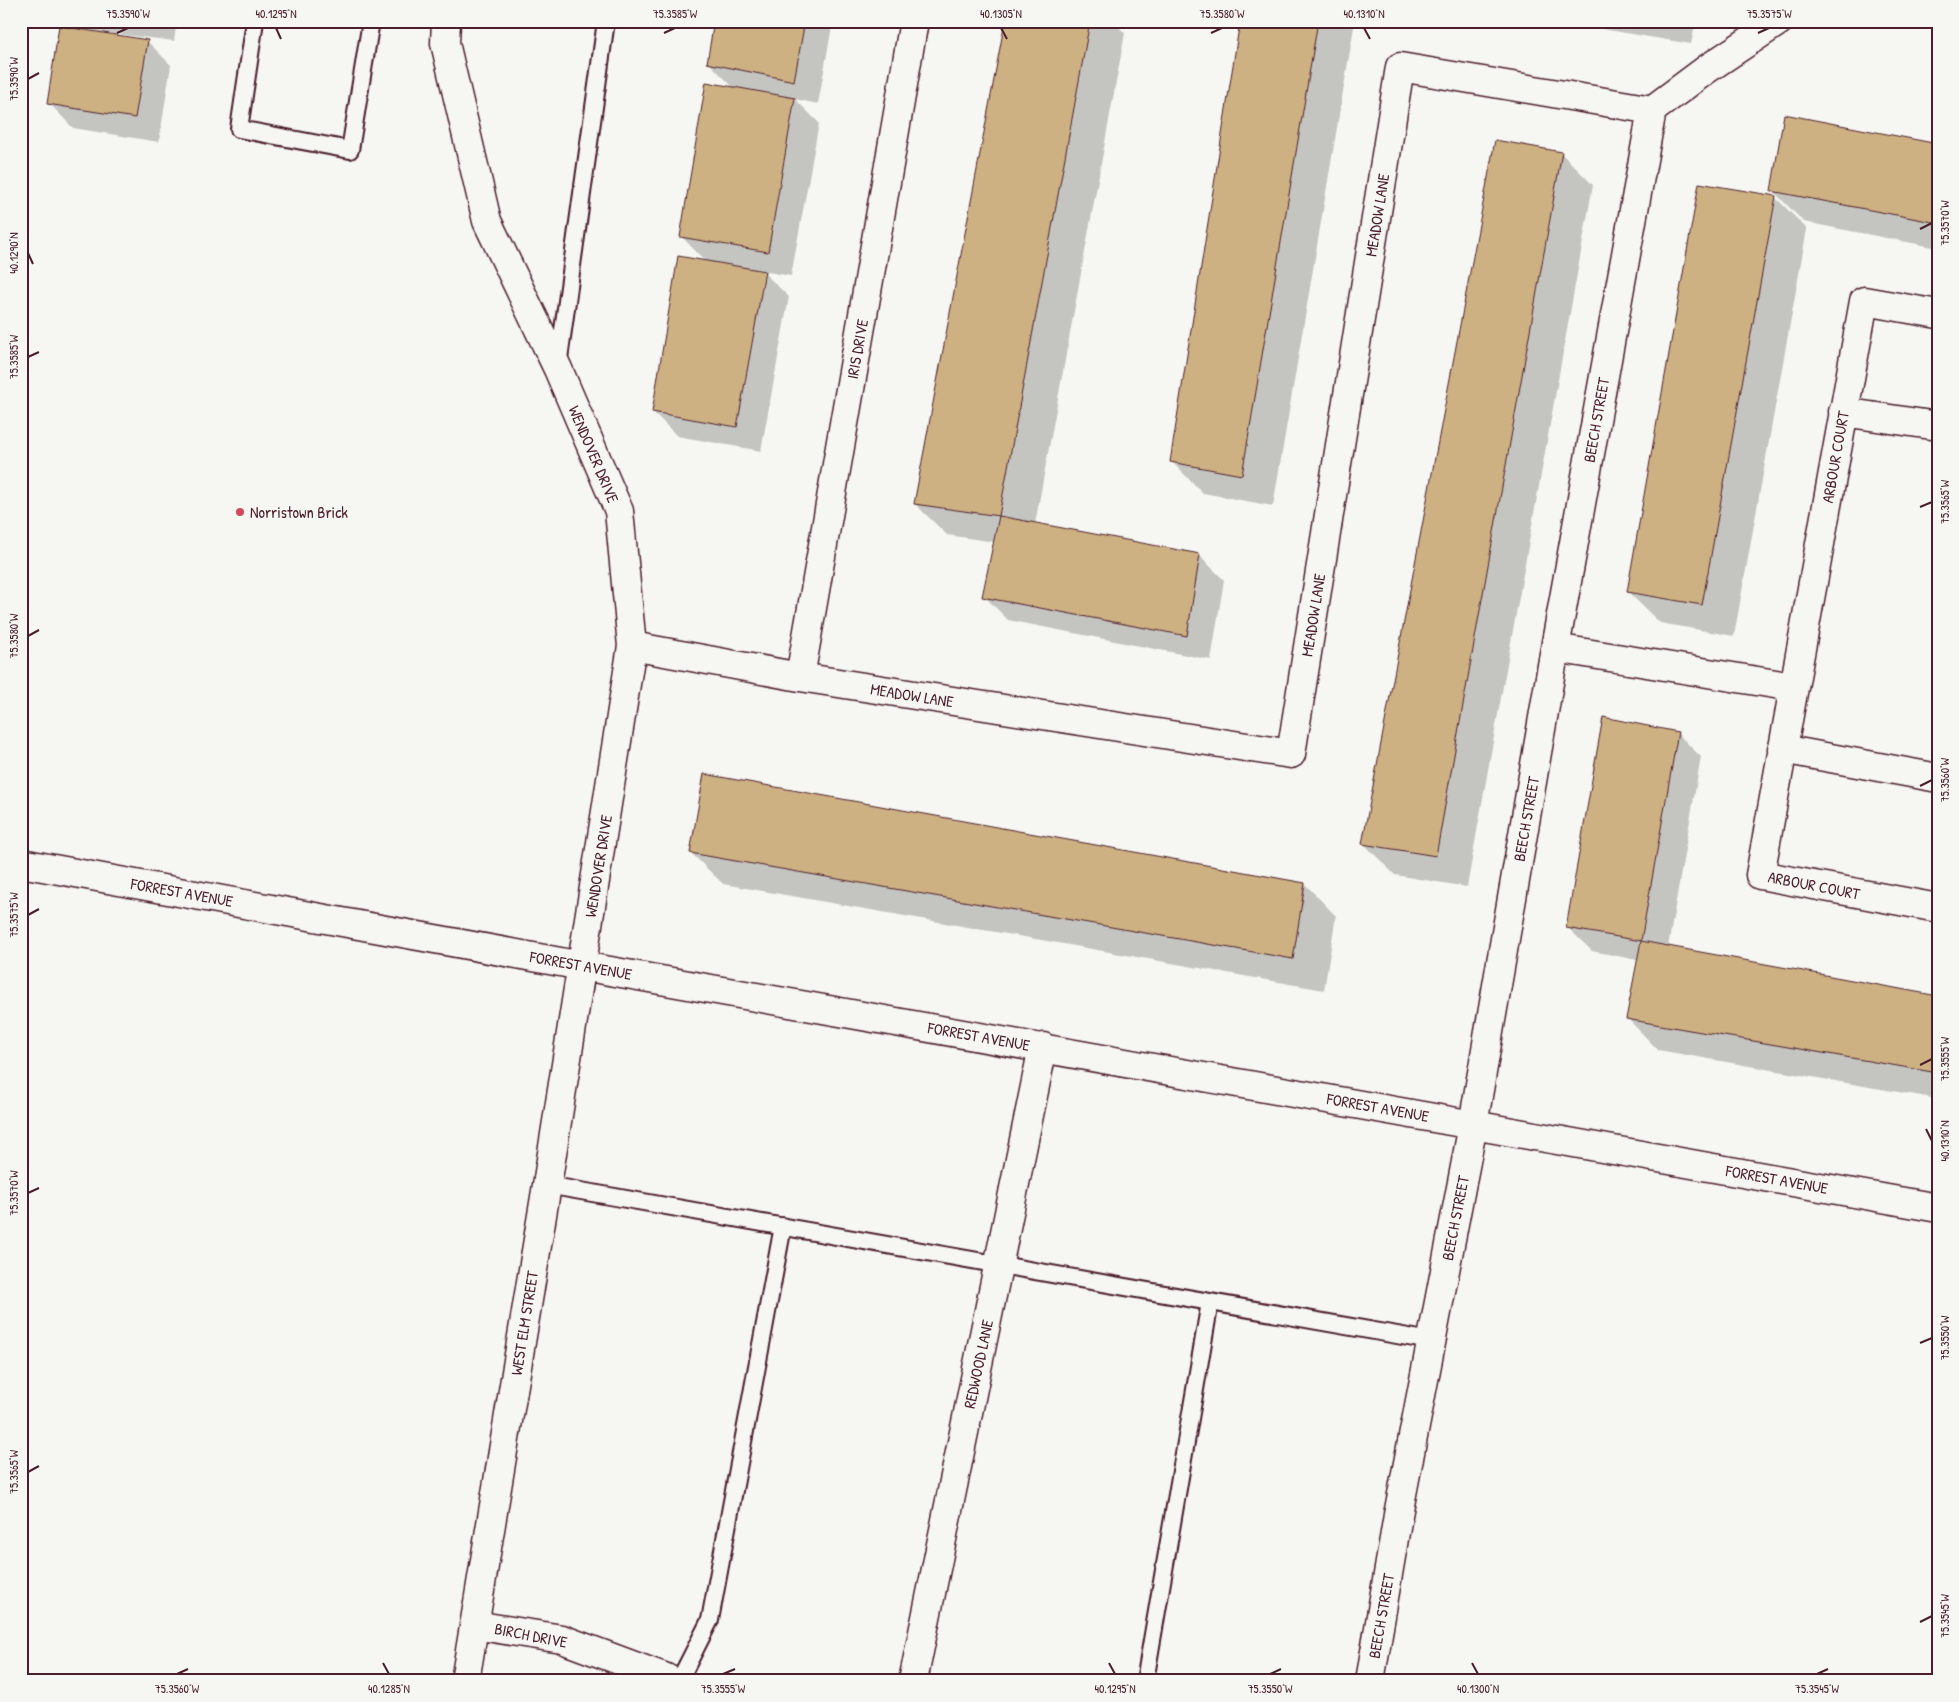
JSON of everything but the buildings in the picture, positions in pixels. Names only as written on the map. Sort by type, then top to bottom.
[{"type":"street","name":"WENDOVER DRIVE","points":[[446,21],[445,43],[487,221],[558,369],[619,511],[632,646],[582,966]]},
{"type":"street","name":"IRIS DRIVE","points":[[800,677],[914,21]]},
{"type":"street","points":[[1652,110],[1707,69],[1779,21]]},
{"type":"street","name":"MEADOW LANE","points":[[632,646],[800,677],[1291,754],[1400,67],[1652,110]]},
{"type":"street","name":"BEECH STREET","points":[[1370,1681],[1398,1515],[1472,1124],[1652,110]]},
{"type":"street","name":"ARBOUR COURT","points":[[1938,314],[1864,301],[1760,875],[1938,908]]},
{"type":"street","points":[[1843,412],[1938,426]]},
{"type":"street","points":[[1556,648],[1794,687]]},
{"type":"street","points":[[1782,749],[1938,778]]},
{"type":"street","name":"FORREST AVENUE","points":[[21,863],[582,966],[1938,1208]]},
{"type":"street","name":"WEST ELM STREET","points":[[465,1681],[582,966]]},
{"type":"street","name":"REDWOOD LANE","points":[[913,1681],[1043,1047]]},
{"type":"street","name":"BIRCH DRIVE","points":[[474,1624],[562,1639],[671,1681]]},
{"type":"lane","points":[[255,21],[239,129],[350,150],[370,21]]},
{"type":"lane","points":[[558,369],[606,21]]},
{"type":"lane","points":[[547,1186],[1431,1341]]},
{"type":"lane","points":[[679,1681],[710,1620],[783,1226]]},
{"type":"lane","points":[[1146,1681],[1210,1302]]},
{"type":"place","name":"Norristown Brick","points":[[240,512]]}]
